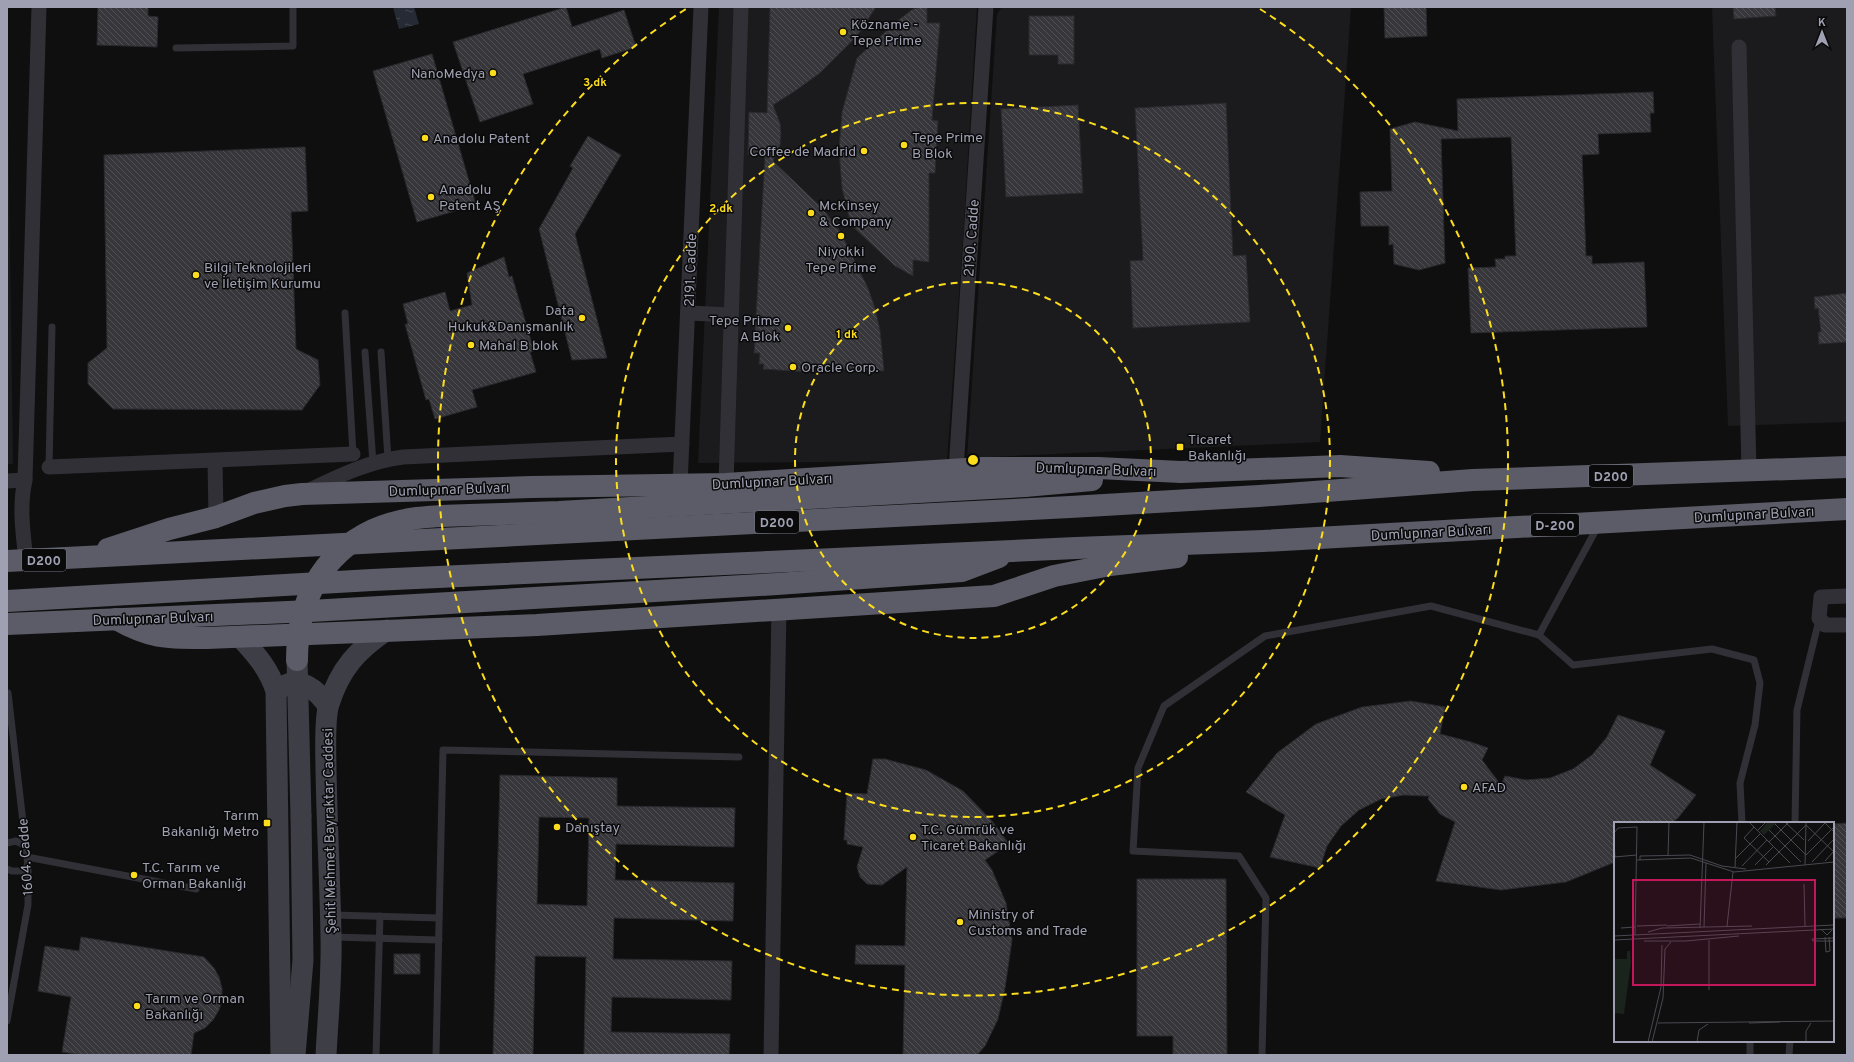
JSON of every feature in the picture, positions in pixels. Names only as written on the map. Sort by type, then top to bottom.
[{"type":"highway","name":"Dumlupınar Bulvarı","points":[[80,558],[169,529],[216,517],[254,503],[302,494],[532,487],[726,484],[956,470],[1068,467],[1181,472],[1340,466],[1433,473],[1473,480]]},
{"type":"highway","name":"Dumlupınar Bulvarı","points":[[17,561],[1078,507],[1259,496],[1473,480],[1847,467]]},
{"type":"highway","points":[[297,660],[297,638],[306,600],[326,568],[340,553],[360,538],[372,531],[401,520],[428,516],[541,513],[1025,486],[1181,472]]},
{"type":"highway","name":"Dumlupınar Bulvarı","points":[[7,601],[372,580],[1263,541],[1847,509]]},
{"type":"highway","points":[[116,619],[145,633],[168,638],[240,637],[537,625],[779,608],[994,596],[1068,573],[1110,565],[1183,556],[1263,541]]},
{"type":"highway","name":"Dumlupınar Bulvarı","points":[[7,624],[318,611],[778,584],[962,571],[1015,551]]},
{"type":"main road","name":"Şehit Mehmet Bayraktar Caddesi","points":[[326,1055],[331,937],[326,740],[328,706],[342,673],[350,660],[369,642],[387,630]]},
{"type":"main road","points":[[240,637],[262,660],[271,676],[276,691],[281,1055]]},
{"type":"main road","name":"Şehit Mehmet Bayraktar Caddesi","points":[[295,1055],[303,960],[297,660]]},
{"type":"main road","points":[[276,691],[284,685],[302,684],[312,688],[320,694],[328,706]]},
{"type":"street","points":[[17,561],[22,529],[21,497],[25,480],[39,7]]},
{"type":"street","name":"2191. Cadde","points":[[680,485],[701,7]]},
{"type":"street","points":[[726,484],[741,7]]},
{"type":"street","name":"2190. Cadde","points":[[956,470],[986,7]]},
{"type":"street","points":[[1739,47],[1749,471]]},
{"type":"street","points":[[688,313],[731,315]]},
{"type":"street","points":[[302,494],[329,480],[373,463],[388,459],[420,455],[682,444]]},
{"type":"street","points":[[49,467],[353,454]]},
{"type":"street","points":[[215,461],[216,517]]},
{"type":"street","points":[[7,481],[25,480]]},
{"type":"street","points":[[1847,596],[1821,597],[1819,618],[1825,625],[1847,625]]},
{"type":"street","points":[[771,1055],[779,608]]},
{"type":"lane","points":[[176,48],[292,46],[293,7]]},
{"type":"lane","points":[[345,313],[353,454]]},
{"type":"lane","points":[[49,467],[52,327]]},
{"type":"lane","points":[[365,352],[373,463]]},
{"type":"lane","points":[[381,352],[388,459]]},
{"type":"lane","points":[[1539,634],[1600,523]]},
{"type":"lane","points":[[1262,1055],[1266,898],[1239,856],[1133,851],[1138,768],[1164,706],[1265,636],[1431,606],[1539,634],[1573,666],[1712,649],[1754,660],[1760,683],[1755,725],[1740,783],[1742,822]]},
{"type":"lane","points":[[1795,822],[1797,710],[1819,618]]},
{"type":"lane","name":"1604. Cadde","points":[[7,1021],[28,905],[28,865],[8,693]]},
{"type":"lane","points":[[436,1055],[443,750],[739,757]]},
{"type":"lane","points":[[7,843],[16,841],[26,846]]},
{"type":"lane","points":[[27,857],[196,889]]},
{"type":"lane","points":[[7,869],[12,872],[23,871],[28,865]]},
{"type":"lane","points":[[330,915],[439,918]]},
{"type":"lane","points":[[376,1055],[380,916]]},
{"type":"lane","points":[[331,937],[439,940]]},
{"type":"lane","points":[[1750,1042],[1750,1055]]},
{"type":"lane","points":[[1789,1055],[1790,1042]]},
{"type":"shaded area","points":[[719,7],[977,7],[963,239],[947,461],[698,463]]},
{"type":"shaded area","points":[[1002,7],[1351,7],[1320,442],[967,458],[997,14]]},
{"type":"shaded area","points":[[1712,7],[1847,7],[1847,422],[1728,426]]},
{"type":"shaded area","points":[[7,40],[13,464],[7,464]]},
{"type":"water","points":[[393,7],[414,7],[419,24],[399,29]]},
{"type":"building","points":[[98,7],[148,7],[148,16],[158,17],[157,47],[97,45]]},
{"type":"building","points":[[566,7],[572,27],[624,10],[636,47],[602,58],[600,49],[523,74],[533,104],[480,122],[453,42]]},
{"type":"building","points":[[770,7],[876,7],[857,36],[820,73],[773,105],[780,123],[781,134],[780,145],[773,161],[822,208],[840,231],[868,288],[875,308],[880,330],[884,371],[809,367],[809,372],[763,369],[764,364],[759,364],[760,353],[754,353],[765,155],[748,154],[749,112],[767,113]]},
{"type":"building","points":[[927,7],[927,23],[940,23],[932,120],[938,121],[935,173],[929,173],[929,262],[913,260],[913,276],[895,266],[851,225],[842,188],[839,150],[842,112],[857,58],[897,21],[913,9]]},
{"type":"building","points":[[1384,7],[1426,7],[1427,36],[1385,38]]},
{"type":"building","points":[[1733,7],[1775,7],[1776,16],[1734,19]]},
{"type":"building","points":[[1029,16],[1074,16],[1074,64],[1058,64],[1058,55],[1029,55]]},
{"type":"building","name":"Anadolu Patent","points":[[432,54],[476,205],[417,222],[373,71]]},
{"type":"building","points":[[1653,92],[1654,113],[1650,113],[1651,132],[1598,134],[1599,154],[1582,155],[1586,256],[1592,256],[1592,264],[1644,262],[1647,327],[1471,333],[1468,268],[1496,267],[1495,259],[1505,259],[1505,256],[1516,256],[1511,137],[1441,139],[1445,263],[1419,270],[1394,264],[1393,244],[1389,245],[1389,226],[1361,226],[1360,192],[1392,191],[1390,129],[1415,122],[1458,131],[1457,99]]},
{"type":"building","points":[[1226,103],[1233,256],[1246,255],[1250,322],[1133,328],[1130,261],[1143,260],[1135,108]]},
{"type":"building","points":[[1078,105],[1083,193],[1006,197],[1001,109]]},
{"type":"building","points":[[588,136],[621,155],[575,234],[607,358],[572,360],[539,229],[573,168],[570,166]]},
{"type":"building","points":[[305,147],[308,211],[291,212],[296,349],[318,360],[320,385],[302,410],[113,409],[88,384],[88,363],[107,348],[104,155]]},
{"type":"building","points":[[504,257],[509,277],[512,276],[534,351],[530,352],[536,372],[472,390],[477,407],[435,419],[429,399],[426,400],[405,324],[408,324],[403,304],[445,292],[450,311],[472,305],[467,273]]},
{"type":"building","points":[[1847,293],[1847,342],[1819,344],[1818,332],[1821,332],[1818,308],[1815,309],[1814,297]]},
{"type":"building","points":[[1411,701],[1445,707],[1440,734],[1488,748],[1482,760],[1501,785],[1505,776],[1526,780],[1550,778],[1573,769],[1592,755],[1607,737],[1618,715],[1665,731],[1650,765],[1696,795],[1678,818],[1672,822],[1614,822],[1614,862],[1566,882],[1501,890],[1436,881],[1455,822],[1440,814],[1428,799],[1429,796],[1404,795],[1381,799],[1359,810],[1341,826],[1327,846],[1320,868],[1270,857],[1285,815],[1246,792],[1277,753],[1316,724],[1362,707]]},
{"type":"building","name":"Ministry of Customs and Trade","points":[[873,759],[885,759],[926,770],[963,791],[992,821],[1009,844],[985,860],[992,870],[1006,903],[1012,940],[1005,988],[998,1019],[985,1046],[977,1055],[903,1055],[905,965],[855,964],[856,945],[905,946],[907,867],[882,885],[867,884],[860,877],[857,867],[863,847],[847,844],[847,840],[844,840],[847,793],[867,794]]},
{"type":"building","points":[[500,775],[617,778],[617,806],[735,808],[734,847],[616,844],[615,880],[734,883],[733,921],[614,918],[613,959],[732,961],[731,1000],[612,997],[611,1032],[730,1034],[729,1055],[584,1055],[586,957],[535,956],[533,1055],[493,1055]],"holes":[[[539,817],[589,818],[587,906],[537,904]]]},
{"type":"building","points":[[1847,823],[1847,918],[1834,918],[1834,824]]},
{"type":"building","points":[[1137,879],[1226,879],[1227,1055],[1173,1055],[1173,1036],[1137,1036]]},
{"type":"building","points":[[81,937],[204,957],[214,968],[219,977],[222,988],[222,1000],[219,1010],[213,1020],[205,1028],[194,1033],[191,1055],[82,1055],[62,1052],[71,997],[38,991],[45,946],[79,951]]},
{"type":"building","points":[[394,954],[420,954],[420,974],[394,974]]},
{"type":"place","name":"Közname - Tepe Prime","points":[[843,32]]},
{"type":"place","name":"NanoMedya","points":[[493,73]]},
{"type":"place","name":"Anadolu Patent","points":[[425,138]]},
{"type":"place","name":"Tepe Prime B Blok","points":[[904,145]]},
{"type":"place","name":"Coffee de Madrid","points":[[864,151]]},
{"type":"place","name":"Anadolu Patent AŞ","points":[[431,197]]},
{"type":"place","name":"McKinsey & Company","points":[[811,213]]},
{"type":"place","name":"Niyokki Tepe Prime","points":[[841,236]]},
{"type":"place","name":"Bilgi Teknolojileri ve İletişim Kurumu","points":[[196,275]]},
{"type":"place","name":"Data Hukuk&Danışmanlık","points":[[582,318]]},
{"type":"place","name":"Tepe Prime A Blok","points":[[788,328]]},
{"type":"place","name":"Mahal B blok","points":[[471,345]]},
{"type":"place","name":"Oracle Corp.","points":[[793,367]]},
{"type":"place","name":"Ticaret Bakanlığı","points":[[1180,447]]},
{"type":"place","name":"AFAD","points":[[1464,787]]},
{"type":"place","name":"Tarım Bakanlığı Metro","points":[[267,823]]},
{"type":"place","name":"Danıştay","points":[[557,827]]},
{"type":"place","name":"T.C. Gümrük ve Ticaret Bakanlığı","points":[[913,837]]},
{"type":"place","name":"T.C. Tarım ve Orman Bakanlığı","points":[[134,875]]},
{"type":"place","name":"Ministry of Customs and Trade","points":[[960,922]]},
{"type":"place","name":"Tarım ve Orman Bakanlığı","points":[[137,1006]]}]
